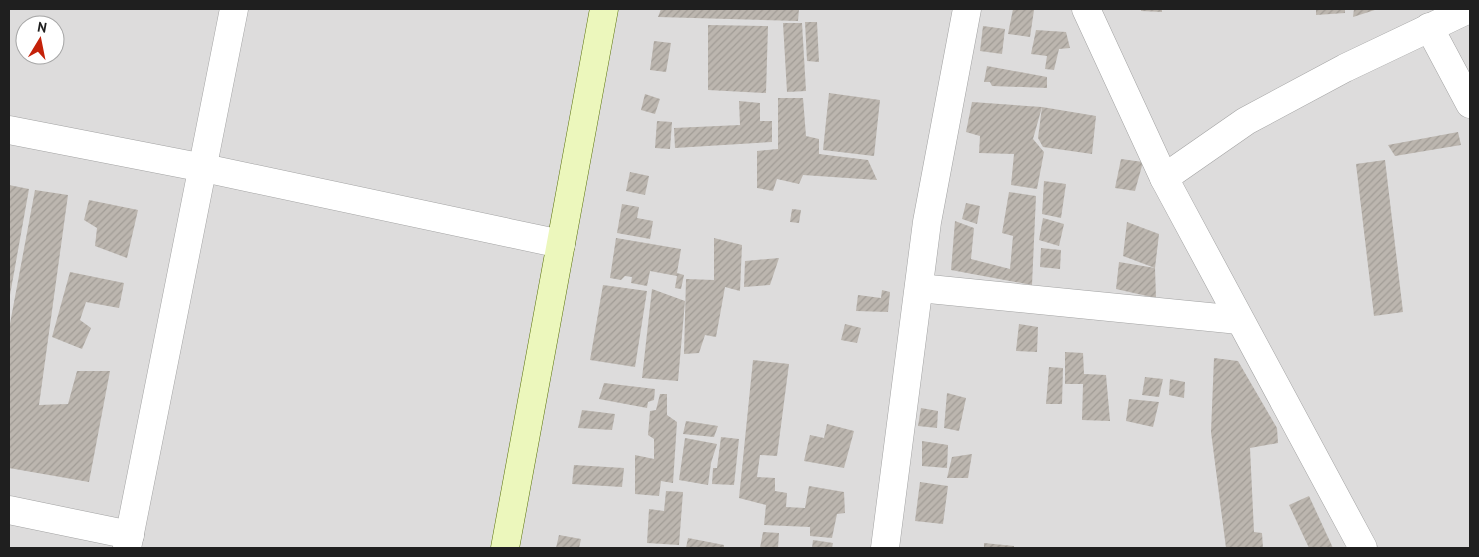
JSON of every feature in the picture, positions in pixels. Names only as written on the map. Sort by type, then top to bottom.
[{"type":"street","points":[[9,510],[129,542],[234,9]]},
{"type":"street","points":[[504,548],[604,9]]},
{"type":"street","points":[[885,548],[927,222],[967,9]]},
{"type":"street","points":[[1086,9],[1164,178],[1363,548]]},
{"type":"street","points":[[1164,178],[1246,121],[1345,68],[1469,9]]},
{"type":"street","points":[[1429,27],[1470,104]]},
{"type":"street","points":[[9,130],[204,168],[561,244]]},
{"type":"street","points":[[919,288],[1239,320]]},
{"type":"shaded area","points":[[9,9],[1470,9],[1470,548],[9,548]]},
{"type":"building","points":[[661,9],[799,9],[798,21],[658,17]]},
{"type":"building","points":[[1013,9],[1034,10],[1030,37],[1008,34]]},
{"type":"building","points":[[1141,9],[1162,9],[1162,12],[1141,11]]},
{"type":"building","points":[[1316,9],[1345,9],[1345,13],[1316,15]]},
{"type":"building","points":[[1354,9],[1378,9],[1353,17]]},
{"type":"building","points":[[805,22],[817,22],[819,62],[807,61]]},
{"type":"building","points":[[783,23],[802,23],[806,91],[787,92]]},
{"type":"building","points":[[708,25],[768,26],[766,93],[708,90]]},
{"type":"building","points":[[983,26],[1005,29],[1002,54],[980,51]]},
{"type":"building","points":[[1036,30],[1066,32],[1070,48],[1059,49],[1054,70],[1045,69],[1047,56],[1031,54]]},
{"type":"building","points":[[654,41],[671,43],[666,72],[650,70]]},
{"type":"building","points":[[987,66],[1047,77],[1047,88],[992,86],[990,82],[984,82]]},
{"type":"building","points":[[829,93],[880,100],[874,156],[823,150]]},
{"type":"building","points":[[645,94],[660,99],[655,114],[641,110]]},
{"type":"building","points":[[778,98],[803,98],[806,136],[819,139],[819,154],[868,160],[877,180],[803,175],[799,184],[777,179],[773,191],[757,188],[757,151],[778,149]]},
{"type":"building","points":[[739,101],[760,103],[760,121],[772,121],[772,142],[675,148],[674,128],[740,125]]},
{"type":"building","points":[[972,102],[1042,107],[1033,139],[1044,152],[1037,189],[1011,185],[1014,154],[979,153],[980,136],[966,132]]},
{"type":"building","points":[[1042,107],[1096,116],[1092,154],[1043,147],[1038,138]]},
{"type":"building","points":[[657,121],[672,122],[670,149],[655,148]]},
{"type":"building","points":[[1458,132],[1461,145],[1395,156],[1388,145]]},
{"type":"building","points":[[1121,159],[1143,162],[1135,191],[1115,188]]},
{"type":"building","points":[[1385,160],[1403,312],[1374,316],[1356,164]]},
{"type":"building","points":[[630,172],[649,176],[645,195],[626,191]]},
{"type":"building","points":[[1044,181],[1066,184],[1061,218],[1042,214]]},
{"type":"building","points":[[9,185],[29,189],[10,295],[9,295]]},
{"type":"building","points":[[35,190],[68,195],[39,405],[68,404],[77,371],[110,371],[89,482],[9,468],[9,329]]},
{"type":"building","points":[[1009,192],[1036,196],[1032,285],[951,270],[955,221],[974,228],[971,259],[1010,269],[1013,236],[1002,233]]},
{"type":"building","points":[[89,200],[138,210],[127,258],[95,246],[97,228],[84,220]]},
{"type":"building","points":[[966,203],[980,206],[977,224],[962,219]]},
{"type":"building","points":[[622,204],[639,207],[637,218],[653,221],[650,239],[617,233]]},
{"type":"building","points":[[792,209],[801,210],[799,223],[790,222]]},
{"type":"building","points":[[1043,218],[1064,224],[1059,246],[1039,240]]},
{"type":"building","points":[[1127,222],[1159,234],[1155,268],[1123,256]]},
{"type":"building","points":[[616,238],[681,249],[677,273],[684,275],[681,289],[675,288],[677,276],[650,271],[647,286],[631,283],[632,277],[625,276],[621,280],[610,278]]},
{"type":"building","points":[[714,238],[742,245],[740,291],[725,287],[716,337],[705,335],[699,353],[684,354],[686,279],[714,280]]},
{"type":"building","points":[[1041,248],[1061,250],[1060,269],[1040,267]]},
{"type":"building","points":[[779,258],[770,285],[744,287],[745,261]]},
{"type":"building","points":[[1119,262],[1155,268],[1156,298],[1116,289]]},
{"type":"building","points":[[70,272],[124,283],[119,308],[86,302],[80,320],[91,328],[82,349],[52,337]]},
{"type":"building","points":[[603,285],[647,291],[635,367],[590,360]]},
{"type":"building","points":[[652,289],[685,301],[678,381],[642,378]]},
{"type":"building","points":[[882,290],[890,292],[888,312],[856,311],[858,295],[881,298]]},
{"type":"building","points":[[845,324],[861,328],[857,343],[841,340]]},
{"type":"building","points":[[1019,324],[1038,327],[1037,352],[1016,351]]},
{"type":"building","points":[[1065,352],[1083,353],[1084,374],[1106,375],[1110,421],[1082,420],[1083,384],[1065,384]]},
{"type":"building","points":[[1214,358],[1238,361],[1277,428],[1278,443],[1250,448],[1254,532],[1262,533],[1263,548],[1226,548],[1211,432]]},
{"type":"building","points":[[753,360],[789,364],[777,456],[760,455],[757,477],[775,478],[775,491],[787,493],[786,507],[805,508],[809,486],[844,492],[845,513],[837,514],[832,538],[810,536],[810,527],[764,525],[766,505],[739,498]]},
{"type":"building","points":[[1049,367],[1063,368],[1062,404],[1046,404]]},
{"type":"building","points":[[1145,377],[1163,379],[1159,397],[1142,395]]},
{"type":"building","points":[[1170,379],[1185,382],[1184,398],[1169,395]]},
{"type":"building","points":[[604,383],[655,389],[654,400],[648,402],[647,408],[599,399]]},
{"type":"building","points":[[947,393],[966,398],[959,431],[944,428]]},
{"type":"building","points":[[660,394],[667,394],[667,415],[677,422],[673,483],[661,481],[659,496],[635,494],[635,455],[654,459],[654,439],[648,435],[650,411],[656,410]]},
{"type":"building","points":[[1129,399],[1159,402],[1153,427],[1126,421]]},
{"type":"building","points":[[921,408],[938,411],[937,428],[918,426]]},
{"type":"building","points":[[582,410],[615,414],[612,430],[578,428]]},
{"type":"building","points":[[686,421],[718,426],[714,437],[683,434]]},
{"type":"building","points":[[827,424],[854,431],[844,468],[804,461],[810,435],[824,438]]},
{"type":"building","points":[[721,437],[739,439],[734,485],[712,484],[713,468],[717,468]]},
{"type":"building","points":[[685,438],[717,444],[711,463],[708,485],[679,480]]},
{"type":"building","points":[[922,441],[948,445],[947,468],[922,466]]},
{"type":"building","points":[[972,454],[968,478],[947,478],[952,457]]},
{"type":"building","points":[[574,465],[624,468],[622,487],[572,484]]},
{"type":"building","points":[[920,482],[948,486],[943,524],[915,521]]},
{"type":"building","points":[[666,491],[683,492],[679,545],[647,543],[649,509],[664,511]]},
{"type":"building","points":[[1309,496],[1333,548],[1309,548],[1289,505]]},
{"type":"building","points":[[763,532],[779,533],[778,548],[760,548]]},
{"type":"building","points":[[559,535],[581,539],[579,548],[556,548]]},
{"type":"building","points":[[688,538],[724,545],[724,548],[686,548]]},
{"type":"building","points":[[813,540],[833,543],[832,548],[812,548]]},
{"type":"building","points":[[984,543],[1014,546],[1014,548],[984,548]]}]
